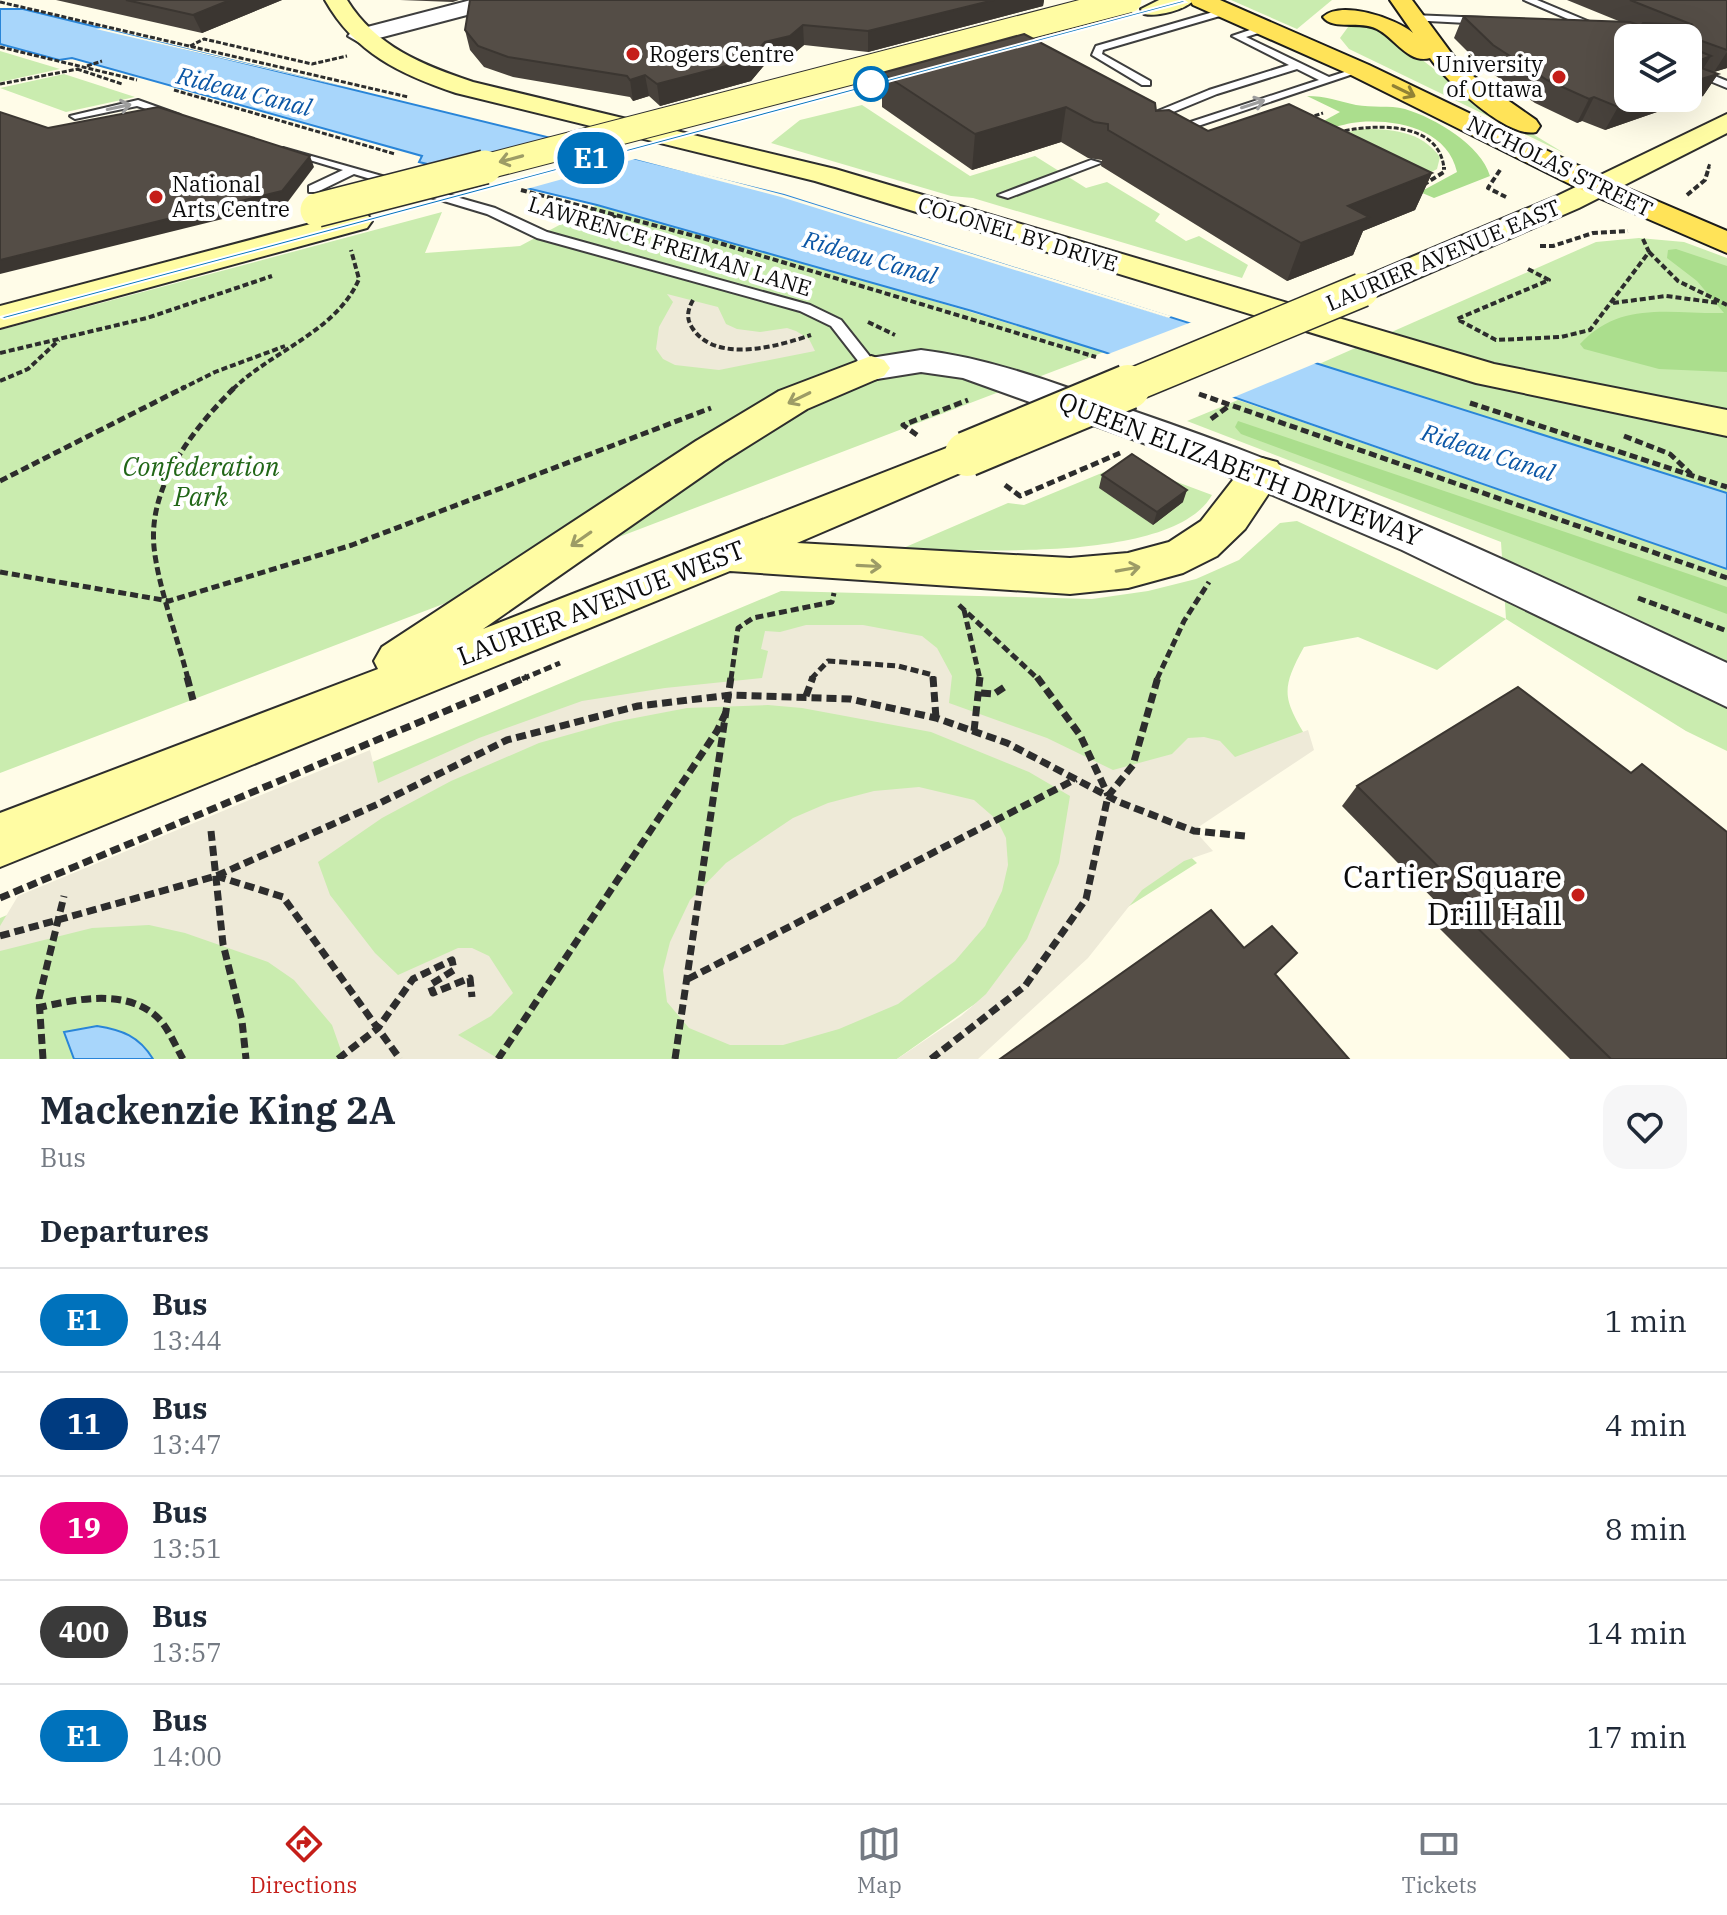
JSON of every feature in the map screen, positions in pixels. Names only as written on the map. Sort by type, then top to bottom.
[{"type":"main road","name":"COLONEL BY DRIVE","points":[[336,0],[356,45],[376,50],[423,74],[511,102],[825,175],[1489,375],[1727,423]]},
{"type":"main road","points":[[0,294],[315,200],[1129,0]]},
{"type":"main road","points":[[0,317],[358,232],[1183,0]]},
{"type":"main road","name":"NICHOLAS STREET","points":[[1201,0],[1265,28],[1301,56],[1360,70],[1611,182],[1727,243]]},
{"type":"main road","points":[[1301,56],[1342,8],[1393,25],[1433,62],[1454,74]]},
{"type":"main road","name":"NICHOLAS STREET","points":[[1407,9],[1454,74],[1513,118],[1611,182],[1727,221]]},
{"type":"main road","name":"COLONEL BY DRIVE","points":[[375,10],[406,44],[477,81],[836,169],[1132,258],[1492,356],[1727,410]]},
{"type":"main road","name":"LAURIER AVENUE EAST","points":[[1192,375],[1362,290],[1611,182],[1727,122]]},
{"type":"main road","points":[[323,709],[508,591],[710,451],[793,400],[871,368]]},
{"type":"main road","name":"LAURIER AVENUE WEST","points":[[0,840],[323,709],[727,556],[967,454],[1192,375]]},
{"type":"main road","points":[[727,556],[1070,576],[1102,574],[1173,559],[1200,546],[1219,530],[1262,472]]},
{"type":"street","points":[[356,45],[390,29],[497,0]]},
{"type":"street","name":"QUEEN ELIZABETH DRIVEWAY","points":[[871,368],[921,361],[969,367],[1262,472],[1418,538],[1727,686]]},
{"type":"lane","points":[[1529,0],[1614,36]]},
{"type":"lane","points":[[1407,9],[1489,21]]},
{"type":"lane","points":[[1146,83],[1107,64],[1097,55],[1099,48],[1227,11]]},
{"type":"lane","points":[[1157,115],[1301,56],[1326,79]]},
{"type":"lane","points":[[1154,142],[1178,127],[1360,70]]},
{"type":"lane","points":[[1702,74],[1727,85]]},
{"type":"lane","points":[[75,116],[138,103],[189,119]]},
{"type":"lane","name":"LAWRENCE FREIMAN LANE","points":[[273,145],[491,211],[542,235],[805,308],[836,323],[871,368]]},
{"type":"lane","points":[[1004,195],[1095,163]]},
{"type":"lane","points":[[315,200],[353,170]]},
{"type":"path","points":[[7,3],[15,0]]},
{"type":"path","points":[[0,2],[417,99]]},
{"type":"path","points":[[189,46],[204,39],[312,64],[356,45]]},
{"type":"path","points":[[0,47],[54,63],[87,66],[143,82]]},
{"type":"path","points":[[0,84],[102,61]]},
{"type":"path","points":[[170,89],[197,97]]},
{"type":"path","points":[[1244,107],[1283,126],[1323,113]]},
{"type":"path","points":[[1333,134],[1361,126],[1384,127],[1425,137],[1439,148],[1446,160],[1444,172],[1414,188]]},
{"type":"path","points":[[1695,189],[1705,180],[1711,161],[1720,155]]},
{"type":"path","points":[[1496,161],[1500,172],[1488,188],[1515,201]]},
{"type":"path","points":[[615,215],[842,279],[1100,358]]},
{"type":"path","points":[[0,481],[215,372],[290,344],[330,322],[345,306],[359,279],[350,248],[358,232]]},
{"type":"path","points":[[1638,234],[1649,252],[1678,281],[1719,303]]},
{"type":"path","points":[[1528,269],[1549,280],[1457,319],[1496,340],[1561,337],[1590,330],[1649,252]]},
{"type":"path","points":[[0,353],[179,308],[281,273]]},
{"type":"path","points":[[1611,303],[1666,296],[1727,305]]},
{"type":"path","points":[[696,297],[688,308],[688,318],[693,331],[708,343],[732,348],[761,348],[812,334]]},
{"type":"path","points":[[0,381],[28,369],[59,340]]},
{"type":"path","points":[[193,700],[157,565],[154,529],[172,467],[231,392],[290,344]]},
{"type":"path","points":[[1192,375],[1727,578]]},
{"type":"path","points":[[917,435],[903,425],[975,397]]},
{"type":"path","points":[[1466,402],[1727,487]]},
{"type":"path","points":[[0,572],[169,601],[352,545],[718,405]]},
{"type":"path","points":[[1005,485],[1020,496],[1131,448]]},
{"type":"path","points":[[931,1059],[1025,986],[1086,899],[1108,796],[1133,765],[1152,690],[1184,621],[1215,574]]},
{"type":"path","points":[[675,1059],[730,705],[734,643],[738,628],[753,618],[832,602],[836,584]]},
{"type":"path","points":[[952,599],[1036,672],[1052,692],[1094,761],[1108,796]]},
{"type":"path","points":[[964,609],[982,665],[974,731]]},
{"type":"path","points":[[0,898],[569,660]]},
{"type":"path","points":[[806,696],[811,679],[828,661],[898,666],[933,675],[936,718]]},
{"type":"path","points":[[981,693],[994,694],[1006,686]]},
{"type":"path","points":[[0,936],[216,876],[378,804],[507,740],[638,706],[731,695],[850,699],[936,718],[1007,743],[1108,796],[1194,831],[1245,836]]},
{"type":"path","points":[[498,1059],[717,731],[730,705]]},
{"type":"path","points":[[687,979],[1076,779]]},
{"type":"path","points":[[211,831],[223,944],[242,1021],[246,1059]]},
{"type":"path","points":[[216,876],[283,897],[400,1059]]},
{"type":"path","points":[[43,1059],[37,1036],[37,1008],[64,896]]},
{"type":"path","points":[[338,1059],[378,1028],[413,979],[452,960],[454,970],[430,985],[433,993],[470,978],[472,997]]},
{"type":"path","points":[[37,1008],[80,998],[107,998],[135,1006],[158,1018],[183,1059]]},
{"type":"green space","points":[[1231,0],[1332,0],[1297,29]]},
{"type":"green space","points":[[1351,23],[1374,23],[1468,95],[1564,153],[1349,49],[1340,38]]},
{"type":"green space","points":[[0,51],[60,69],[0,82]]},
{"type":"green space","points":[[64,74],[135,97],[66,112],[0,88]]},
{"type":"green space","points":[[1307,96],[1417,113],[1443,126],[1467,144],[1490,176],[1434,198],[1420,192],[1457,172],[1443,146],[1432,137],[1405,125],[1360,122],[1323,126],[1318,124],[1340,112]]},
{"type":"green space","points":[[862,105],[970,176],[1035,156],[1086,188],[1107,182],[1160,214],[1155,221],[1186,241],[1199,236],[1248,265],[1242,278],[973,198],[951,196],[771,143],[800,120]]},
{"type":"green space","points":[[1359,129],[1414,136],[1440,157],[1437,169],[1406,186],[1342,134]]},
{"type":"green space","name":"Confederation Park","points":[[597,205],[777,254],[1104,352],[0,773],[0,330],[442,212],[425,253],[520,246]]},
{"type":"green space","points":[[1639,238],[1684,242],[1727,258],[1727,493],[1319,364],[1596,242]]},
{"type":"green space","points":[[1676,249],[1727,266],[1727,372],[1659,369],[1584,349],[1580,344],[1595,330],[1629,315],[1647,312],[1724,313],[1697,281],[1667,258],[1668,250]]},
{"type":"green space","points":[[1238,400],[1727,569],[1727,751],[1686,731],[1506,619],[1501,542],[1187,421]]},
{"type":"green space","points":[[1238,421],[1727,587],[1727,614],[1241,434],[1235,427]]},
{"type":"green space","points":[[1126,463],[1212,495],[1190,517],[1157,533],[1115,542],[1020,550],[901,549],[1008,503],[1024,505]]},
{"type":"green space","points":[[1297,521],[1506,619],[1437,670],[1358,637],[1304,647],[1291,675],[1288,695],[1294,715],[1309,742],[1169,836],[1197,863],[972,1006],[897,1059],[0,1059],[0,918],[781,591],[1092,599],[1148,591],[1196,579],[1239,560],[1280,523]]},
{"type":"shaded area","points":[[667,294],[718,307],[726,324],[737,329],[760,332],[787,328],[796,331],[809,339],[815,351],[719,370],[675,365],[663,359],[656,349],[659,327],[673,302]]},
{"type":"shaded area","points":[[806,625],[863,625],[922,636],[937,648],[952,676],[949,703],[1047,738],[1113,770],[1172,754],[1188,738],[1204,737],[1220,741],[1235,757],[1308,730],[1314,750],[1194,830],[1213,851],[1184,861],[1142,890],[1088,958],[978,1059],[897,1059],[961,1016],[986,994],[1027,939],[1059,863],[1070,796],[1029,772],[931,732],[802,708],[768,705],[687,708],[614,722],[539,743],[451,781],[382,818],[318,862],[330,895],[375,953],[398,975],[458,948],[472,948],[489,956],[513,993],[491,1016],[458,1035],[499,1059],[344,1059],[332,1025],[294,980],[268,962],[185,933],[149,925],[92,928],[0,951],[0,926],[18,896],[370,750],[378,783],[479,738],[582,701],[762,678],[768,651],[761,649],[765,631],[780,632]]},
{"type":"shaded area","points":[[919,787],[974,800],[997,820],[1006,838],[1008,865],[1002,891],[985,926],[955,961],[898,1004],[839,1029],[783,1045],[730,1045],[689,1028],[667,1002],[663,970],[670,942],[690,900],[726,863],[793,818],[828,803],[874,791]]},
{"type":"water","name":"Rideau Canal","points":[[0,9],[23,9],[784,195],[1727,493],[1727,569],[1104,352],[972,311],[597,205],[419,162],[422,156],[72,58],[59,60],[0,44]]},
{"type":"water","points":[[97,1026],[129,1035],[153,1059],[74,1059],[64,1032]]},
{"type":"pier","points":[[96,29],[329,83],[349,88]]},
{"type":"pier","points":[[561,136],[784,195],[1171,316],[1169,318],[781,197],[635,159],[523,190],[430,168]]},
{"type":"pier","points":[[1197,320],[1321,361],[1227,400],[1103,356]]},
{"type":"building","points":[[126,0],[230,0],[193,15]]},
{"type":"building","name":"Rogers Centre","points":[[470,0],[994,0],[868,31],[803,25],[790,36],[765,42],[749,60],[657,84],[645,75],[630,80],[627,76],[508,57],[478,46],[465,30]]},
{"type":"building","points":[[1630,0],[1727,0],[1727,50],[1702,41],[1702,24],[1690,24]]},
{"type":"building","points":[[1463,16],[1636,24],[1614,24],[1614,105],[1594,97],[1589,99],[1547,80],[1493,45]]},
{"type":"building","points":[[1024,34],[1155,103],[1156,111],[1169,110],[1208,131],[1289,104],[1432,173],[1348,206],[1369,217],[1301,243],[1108,130],[1108,124],[1094,122],[1066,107],[975,134],[882,73]]},
{"type":"building","points":[[1702,68],[1718,74],[1702,79]]},
{"type":"building","name":"National Arts Centre","points":[[158,107],[310,156],[282,191],[0,260],[0,112],[48,128]]},
{"type":"building","points":[[1132,454],[1187,490],[1157,512],[1102,475]]},
{"type":"building","name":"Cartier Square Drill Hall","points":[[1518,687],[1631,773],[1642,764],[1727,832],[1727,1059],[1611,1059],[1456,907],[1470,898],[1357,786]]},
{"type":"building","points":[[1211,910],[1244,948],[1272,926],[1297,953],[1275,974],[1349,1059],[1000,1059]]},
{"type":"bus line","name":"E1","points":[[0,317],[1183,0]]},
{"type":"place","name":"Rogers Centre","points":[[633,54]]},
{"type":"place","name":"University of Ottawa","points":[[1559,77]]},
{"type":"place","name":"National Arts Centre","points":[[156,197]]},
{"type":"place","name":"Cartier Square Drill Hall","points":[[1578,895]]}]
